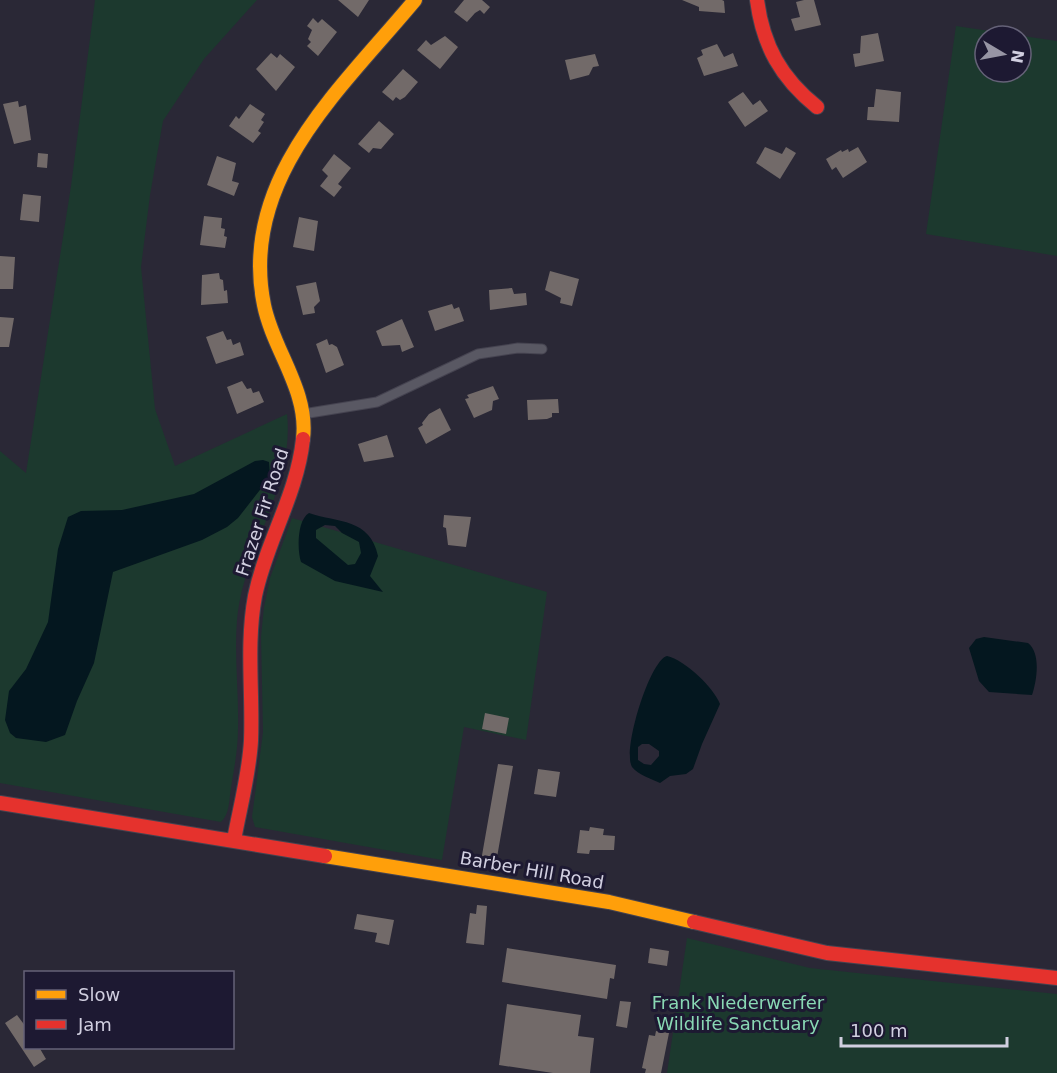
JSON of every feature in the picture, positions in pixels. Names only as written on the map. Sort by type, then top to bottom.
[{"type":"street","name":"Frazer Fir Road","points":[[234,840],[250,748],[248,653],[252,608],[261,570],[302,454],[303,414],[266,313],[260,288],[259,247],[267,205],[280,173],[299,140],[415,0]]},
{"type":"street","points":[[757,0],[759,26],[775,66],[795,90],[817,107]]},
{"type":"street","points":[[303,414],[377,402],[478,354],[518,348],[542,349]]},
{"type":"street","name":"Barber Hill Road","points":[[0,804],[609,902],[827,953],[1057,978]]},
{"type":"green space","points":[[95,0],[257,0],[204,59],[163,121],[150,195],[141,267],[155,409],[175,466],[287,414],[287,441],[283,467],[241,594],[236,634],[237,744],[229,806],[221,822],[0,783],[0,451],[26,473],[71,186]]},
{"type":"green space","points":[[956,26],[973,29],[973,84],[1033,84],[1033,37],[1057,41],[1057,256],[926,234]]},
{"type":"green space","points":[[292,518],[547,592],[526,740],[464,727],[442,860],[255,827],[252,817],[263,732],[261,637],[264,607],[270,578]]},
{"type":"green space","name":"Frank Niederwerfer Wildlife Sanctuary","points":[[687,938],[810,968],[1057,994],[1057,1073],[667,1073]]},
{"type":"water","points":[[255,461],[269,462],[270,475],[238,518],[227,527],[202,540],[113,572],[94,663],[65,735],[46,742],[16,738],[10,733],[5,720],[9,691],[26,669],[48,622],[58,549],[68,517],[81,511],[122,510],[194,494]]},
{"type":"water","points":[[309,513],[341,521],[360,528],[368,535],[378,556],[370,576],[383,592],[335,581],[301,562],[299,536],[305,517]],"holes":[[[325,525],[335,526],[342,533],[359,542],[361,553],[355,564],[348,565],[316,538],[316,530]]]},
{"type":"water","points":[[984,637],[1028,643],[1032,647],[1037,667],[1032,695],[989,692],[979,681],[969,648],[976,639]]},
{"type":"water","points":[[667,656],[682,663],[712,690],[720,704],[693,769],[686,774],[670,776],[660,783],[635,770],[630,758],[639,707],[660,661]],"holes":[[[642,744],[649,744],[659,751],[659,756],[651,765],[638,760],[638,747]]]},
{"type":"building","points":[[338,0],[369,0],[358,17]]},
{"type":"building","points":[[464,0],[482,0],[490,7],[484,14],[480,10],[475,13],[467,22],[454,12]]},
{"type":"building","points":[[682,0],[722,0],[725,13],[699,11],[699,7]]},
{"type":"building","points":[[814,0],[821,25],[795,31],[791,19],[800,17],[796,2]]},
{"type":"building","points":[[313,18],[318,23],[322,19],[337,32],[318,56],[307,46],[311,42],[308,39],[312,30],[307,26]]},
{"type":"building","points":[[878,33],[884,61],[855,67],[853,54],[860,53],[861,36]]},
{"type":"building","points":[[445,36],[458,47],[440,69],[417,50],[426,40],[431,45]]},
{"type":"building","points":[[717,44],[724,57],[733,53],[738,66],[704,76],[697,58],[703,55],[701,50]]},
{"type":"building","points":[[271,53],[277,58],[280,54],[295,67],[276,91],[256,69]]},
{"type":"building","points":[[595,54],[599,66],[593,67],[589,75],[570,80],[565,60]]},
{"type":"building","points":[[403,69],[418,82],[405,97],[400,100],[396,97],[393,101],[382,92]]},
{"type":"building","points":[[876,89],[901,92],[899,122],[867,120],[868,107],[874,107]]},
{"type":"building","points":[[743,92],[753,105],[760,100],[768,111],[745,127],[728,102]]},
{"type":"building","points":[[18,101],[19,107],[26,105],[31,140],[14,144],[3,104]]},
{"type":"building","points":[[250,104],[265,114],[261,120],[264,122],[258,131],[261,133],[253,143],[229,126],[236,116],[239,119]]},
{"type":"building","points":[[379,121],[394,134],[381,149],[373,148],[369,153],[358,144]]},
{"type":"building","points":[[765,147],[782,154],[786,147],[796,153],[780,179],[756,163]]},
{"type":"building","points":[[858,147],[867,162],[843,178],[836,167],[832,170],[826,159],[841,150],[842,152],[848,149],[849,152]]},
{"type":"building","points":[[38,153],[48,154],[47,168],[37,167]]},
{"type":"building","points":[[334,154],[351,168],[338,184],[342,187],[334,197],[320,186],[328,176],[322,170]]},
{"type":"building","points":[[217,156],[236,163],[232,181],[239,183],[234,196],[207,185]]},
{"type":"building","points":[[23,194],[41,196],[39,222],[20,220]]},
{"type":"building","points":[[204,216],[222,218],[221,228],[225,229],[224,236],[227,237],[225,248],[200,245]]},
{"type":"building","points":[[299,217],[318,221],[314,251],[293,247]]},
{"type":"building","points":[[0,256],[15,257],[13,289],[0,289]]},
{"type":"building","points":[[550,271],[579,279],[572,306],[560,303],[561,298],[545,290]]},
{"type":"building","points":[[219,273],[220,279],[223,280],[224,291],[227,290],[228,303],[201,305],[202,275]]},
{"type":"building","points":[[316,282],[320,301],[314,307],[315,313],[303,315],[296,286]]},
{"type":"building","points":[[512,288],[514,294],[526,293],[527,305],[490,310],[489,290]]},
{"type":"building","points":[[452,304],[454,309],[459,307],[464,321],[435,331],[428,311]]},
{"type":"building","points":[[0,317],[14,318],[9,347],[0,347]]},
{"type":"building","points":[[402,319],[414,347],[402,352],[400,345],[382,346],[376,331]]},
{"type":"building","points":[[223,331],[227,340],[231,339],[233,345],[240,342],[244,355],[216,364],[206,337]]},
{"type":"building","points":[[327,339],[329,345],[337,347],[344,365],[326,373],[316,344]]},
{"type":"building","points":[[242,381],[247,389],[251,388],[253,393],[259,391],[264,402],[237,414],[227,387]]},
{"type":"building","points":[[493,386],[499,399],[493,401],[492,410],[474,418],[465,399],[469,398],[467,395]]},
{"type":"building","points":[[558,399],[559,413],[552,413],[552,417],[547,419],[528,420],[527,400]]},
{"type":"building","points":[[440,408],[451,430],[426,444],[418,428],[423,425],[422,423],[429,414]]},
{"type":"building","points":[[387,435],[394,457],[364,462],[358,444]]},
{"type":"building","points":[[444,515],[471,517],[466,547],[448,545],[446,528],[443,527]]},
{"type":"building","points":[[485,713],[509,718],[506,734],[482,729]]},
{"type":"building","points":[[498,764],[513,766],[496,863],[481,861]]},
{"type":"building","points":[[538,769],[560,772],[556,797],[534,794]]},
{"type":"building","points":[[590,827],[604,829],[603,835],[615,836],[614,850],[590,850],[589,854],[577,853],[580,830],[589,831]]},
{"type":"building","points":[[477,905],[487,906],[484,945],[466,943],[470,913],[476,914]]},
{"type":"building","points":[[357,914],[394,920],[389,945],[375,942],[377,933],[354,929]]},
{"type":"building","points":[[507,948],[616,965],[614,979],[610,978],[607,999],[502,982]]},
{"type":"building","points":[[650,948],[669,951],[667,966],[648,963]]},
{"type":"building","points":[[620,1001],[631,1002],[627,1028],[616,1026]]},
{"type":"building","points":[[507,1004],[581,1015],[578,1036],[594,1038],[590,1073],[553,1073],[499,1065]]},
{"type":"building","points":[[17,1015],[24,1024],[24,1049],[40,1049],[46,1059],[34,1067],[5,1023]]},
{"type":"building","points":[[656,1031],[669,1033],[661,1073],[645,1073],[646,1069],[642,1068],[649,1035],[655,1036]]},
{"type":"traffic: slow","points":[[303,439],[301,404],[264,305],[260,259],[266,217],[281,176],[302,138],[328,102],[415,0]]},
{"type":"traffic: slow","points":[[325,856],[609,902],[694,922]]},
{"type":"traffic: jam","points":[[757,0],[764,32],[776,60],[793,85],[817,107]]},
{"type":"traffic: jam","points":[[234,840],[250,754],[251,632],[255,596],[266,557],[295,480],[303,439]]},
{"type":"traffic: jam","points":[[0,803],[325,856]]},
{"type":"traffic: jam","points":[[694,922],[827,953],[1057,978]]}]
